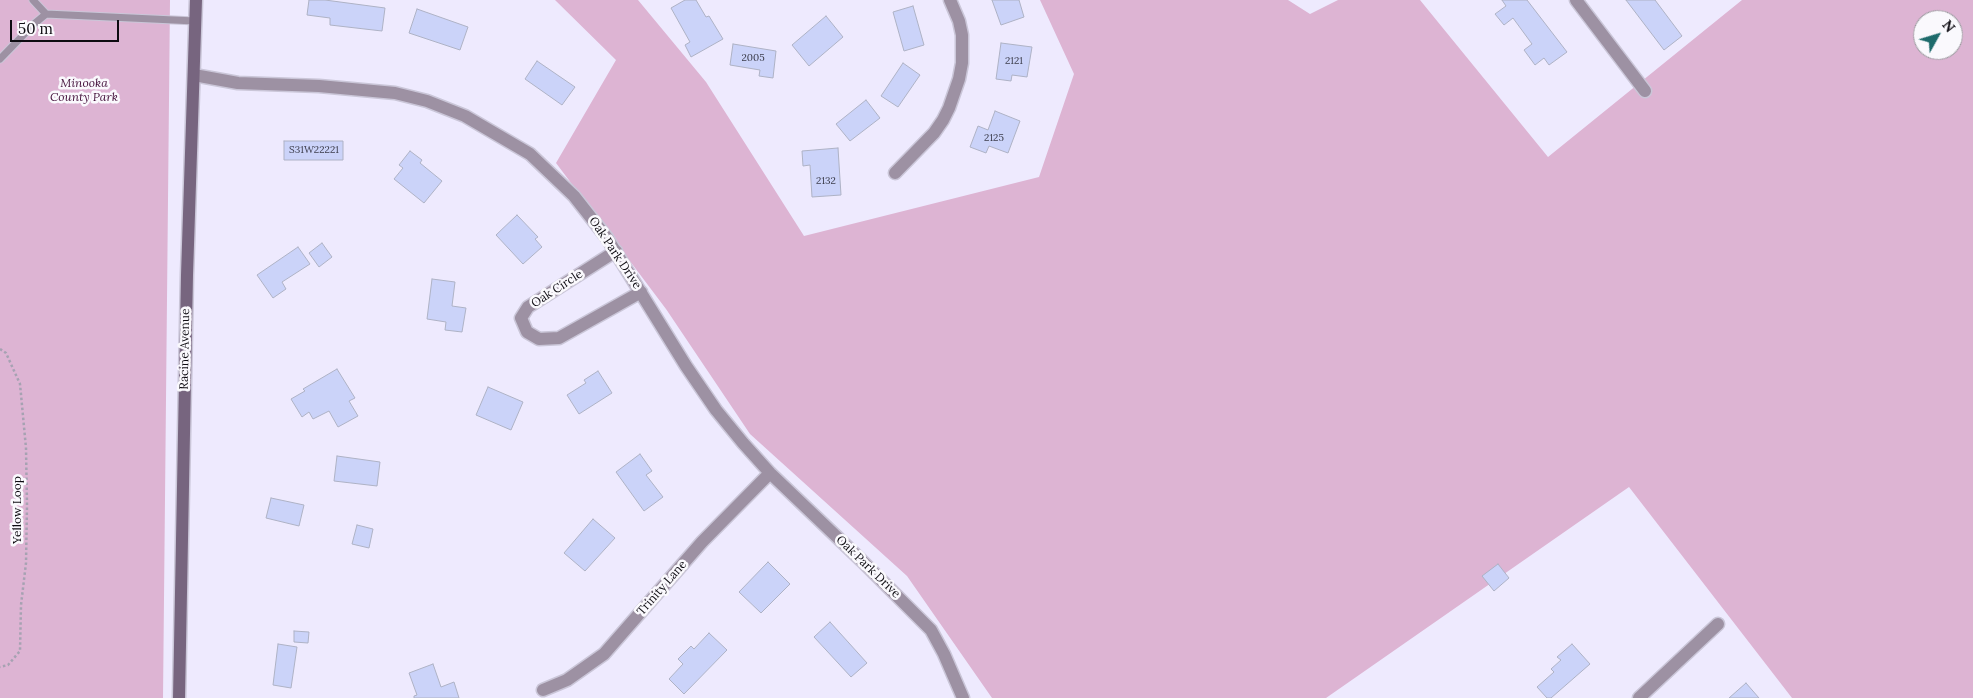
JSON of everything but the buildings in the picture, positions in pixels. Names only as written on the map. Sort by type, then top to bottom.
[{"type":"main road","name":"Racine Avenue","points":[[179,698],[186,313],[196,0]]},
{"type":"street","points":[[895,174],[934,133],[943,120],[959,79],[962,63],[962,35],[959,20],[950,0]]},
{"type":"street","points":[[1576,0],[1645,91]]},
{"type":"street","name":"Oak Park Drive","points":[[194,75],[238,83],[319,86],[395,93],[427,101],[465,116],[530,154],[574,196],[616,251],[686,366],[716,410],[770,472],[931,630],[944,654],[963,698]]},
{"type":"street","name":"Oak Circle","points":[[616,251],[528,307],[521,318],[527,332],[539,339],[559,338],[642,292]]},
{"type":"street","name":"Trinity Lane","points":[[543,690],[567,680],[604,654],[702,542],[770,472]]},
{"type":"street","points":[[1639,698],[1718,624]]},
{"type":"lane","points":[[33,0],[46,14]]},
{"type":"lane","points":[[0,58],[46,14],[195,21]]},
{"type":"path","name":"Yellow Loop","points":[[0,349],[6,353],[20,384],[26,448],[27,505],[26,563],[21,604],[20,651],[8,665],[0,667]]},
{"type":"green space","name":"Minooka County Park","points":[[0,0],[170,0],[163,698],[0,698]]},
{"type":"green space","points":[[555,0],[638,0],[706,82],[804,236],[1039,177],[1074,74],[1040,0],[1288,0],[1310,14],[1338,0],[1420,0],[1548,157],[1742,0],[1973,0],[1973,698],[1792,698],[1629,487],[1326,698],[992,698],[907,576],[750,434],[666,309],[556,163],[616,60]]}]
